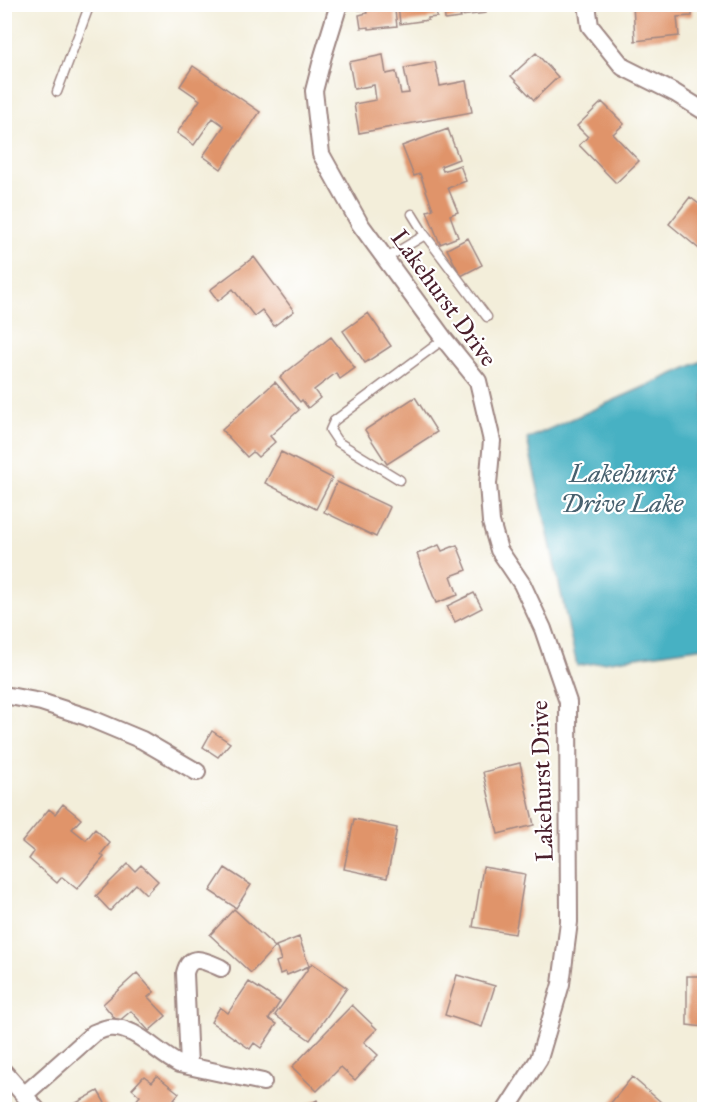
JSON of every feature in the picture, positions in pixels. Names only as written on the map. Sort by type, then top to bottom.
[{"type":"street","name":"Lakehurst Drive","points":[[339,4],[314,91],[321,154],[360,224],[444,339],[478,381],[492,441],[488,484],[491,522],[499,550],[522,584],[543,628],[568,702],[569,922],[561,984],[539,1059],[506,1110]]},
{"type":"street","points":[[587,4],[590,26],[623,67],[705,111]]},
{"type":"street","points":[[4,695],[40,702],[87,717],[142,740],[197,772]]},
{"type":"street","points":[[189,1066],[185,973],[187,966],[190,961],[196,959],[221,968]]},
{"type":"street","points":[[24,1095],[94,1033],[106,1028],[118,1028],[136,1034],[179,1064],[263,1082]]},
{"type":"street","points":[[4,1072],[37,1110]]},
{"type":"lane","points":[[57,92],[90,4]]},
{"type":"lane","points":[[412,214],[425,235],[487,317]]},
{"type":"lane","points":[[385,259],[425,235]]},
{"type":"lane","points":[[400,480],[338,442],[330,430],[334,420],[444,339]]},
{"type":"water","name":"Lakehurst Drive Lake","points":[[702,361],[704,371],[704,647],[577,666],[527,439]]},
{"type":"building","points":[[359,4],[394,4],[397,26],[361,28],[359,15],[367,13],[366,9],[359,10]]},
{"type":"building","points":[[398,4],[435,4],[437,17],[400,24]]},
{"type":"building","points":[[444,4],[486,4],[486,13],[445,20]]},
{"type":"building","points":[[633,4],[692,4],[692,16],[677,17],[679,36],[635,41]]},
{"type":"building","points":[[536,53],[558,77],[534,100],[511,76]]},
{"type":"building","points":[[383,55],[386,74],[396,72],[401,94],[409,93],[404,68],[435,62],[440,86],[466,81],[472,112],[359,133],[354,104],[376,100],[374,85],[354,89],[349,62]]},
{"type":"building","points":[[193,66],[260,112],[221,169],[203,156],[224,126],[213,118],[194,145],[177,133],[200,100],[180,86]]},
{"type":"building","points":[[602,102],[624,124],[613,134],[639,161],[616,183],[579,145],[588,137],[577,126]]},
{"type":"building","points":[[448,129],[459,159],[441,166],[443,171],[460,165],[466,181],[448,188],[458,212],[450,215],[458,237],[440,244],[427,211],[433,209],[420,174],[414,176],[402,146]]},
{"type":"building","points":[[690,197],[704,208],[704,253],[669,224]]},
{"type":"building","points":[[468,238],[482,265],[461,276],[447,249]]},
{"type":"building","points":[[254,257],[294,311],[274,326],[262,310],[254,316],[233,289],[218,301],[210,290]]},
{"type":"building","points":[[368,313],[391,346],[365,363],[343,331]]},
{"type":"building","points":[[331,337],[355,368],[340,379],[336,373],[314,390],[320,398],[308,408],[302,400],[300,402],[280,377]]},
{"type":"building","points":[[275,382],[299,410],[270,436],[275,442],[258,457],[253,452],[247,457],[222,430]]},
{"type":"building","points":[[415,397],[437,432],[387,464],[365,430]]},
{"type":"building","points":[[281,452],[332,478],[316,509],[265,483]]},
{"type":"building","points":[[337,482],[390,507],[376,537],[324,512]]},
{"type":"building","points":[[439,545],[442,551],[457,545],[467,570],[451,576],[458,595],[436,603],[417,554]]},
{"type":"building","points":[[474,593],[482,608],[455,622],[447,606]]},
{"type":"building","points":[[212,731],[230,743],[218,757],[203,747]]},
{"type":"building","points":[[520,763],[534,825],[498,834],[483,772]]},
{"type":"building","points":[[63,804],[81,819],[72,829],[86,840],[95,829],[110,843],[101,854],[104,857],[77,889],[62,877],[57,883],[29,859],[34,852],[22,842],[49,809],[55,814]]},
{"type":"building","points":[[354,819],[397,828],[387,878],[344,869]]},
{"type":"building","points":[[128,864],[135,871],[141,865],[158,881],[146,894],[136,884],[110,911],[96,896]]},
{"type":"building","points":[[483,867],[525,874],[515,934],[473,927]]},
{"type":"building","points":[[225,868],[251,885],[236,908],[210,891]]},
{"type":"building","points":[[234,909],[275,947],[251,973],[210,935]]},
{"type":"building","points":[[299,937],[309,966],[287,975],[285,972],[280,974],[276,962],[281,960],[276,946]]},
{"type":"building","points":[[312,963],[347,988],[310,1040],[275,1015]]},
{"type":"building","points":[[137,973],[154,992],[148,997],[166,1016],[149,1031],[131,1011],[118,1022],[103,1004]]},
{"type":"building","points":[[457,975],[495,986],[482,1027],[445,1015]]},
{"type":"building","points":[[687,976],[704,976],[704,1027],[687,1025]]},
{"type":"building","points":[[249,982],[280,1002],[269,1019],[277,1024],[261,1048],[254,1043],[250,1049],[211,1022],[220,1007],[228,1013]]},
{"type":"building","points":[[352,1005],[377,1029],[364,1042],[378,1055],[355,1080],[341,1067],[317,1091],[292,1067]]},
{"type":"building","points":[[144,1076],[152,1082],[157,1076],[179,1093],[174,1099],[179,1104],[175,1110],[143,1110],[135,1102],[140,1096],[132,1089]]},
{"type":"building","points":[[632,1077],[661,1102],[655,1110],[605,1110]]},
{"type":"building","points":[[98,1091],[109,1110],[68,1110],[67,1108]]},
{"type":"building","points":[[317,1100],[322,1110],[298,1110]]}]
